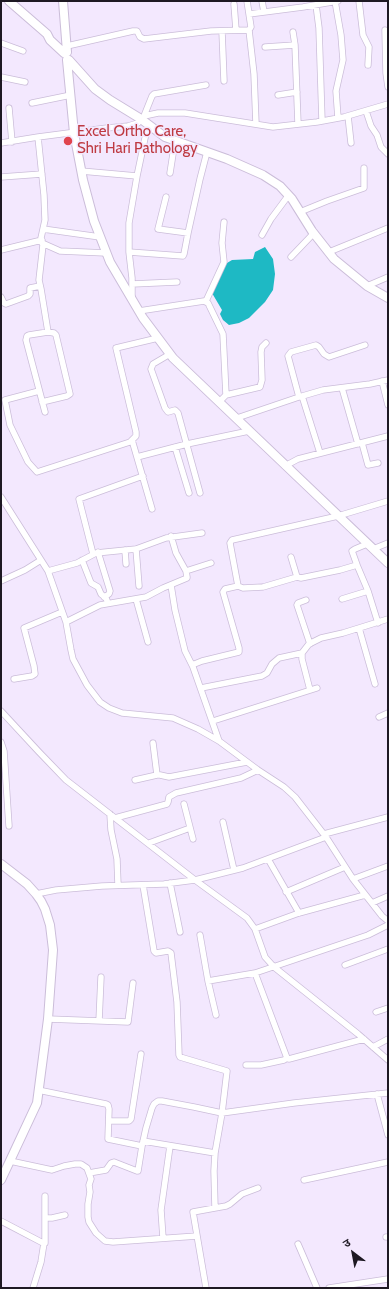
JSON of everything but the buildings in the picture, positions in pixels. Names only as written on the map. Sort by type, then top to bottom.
[{"type":"street","points":[[4,1],[44,38],[50,40],[67,54],[95,89],[110,100],[143,118],[149,125],[165,137],[227,159],[263,175],[280,186],[334,259],[367,286],[388,298]]},
{"type":"street","points":[[9,1],[47,34],[50,40]]},
{"type":"street","points":[[63,1],[74,133],[81,171],[94,221],[110,262],[139,311],[170,354],[285,466],[388,563]]},
{"type":"street","points":[[247,1],[251,27],[249,30],[254,74],[256,124]]},
{"type":"street","points":[[262,1],[264,12]]},
{"type":"street","points":[[249,14],[336,1],[343,60],[336,91],[338,118]]},
{"type":"street","points":[[360,1],[363,37],[369,47],[368,65]]},
{"type":"street","points":[[234,4],[236,30]]},
{"type":"street","points":[[316,5],[319,28],[322,121]]},
{"type":"street","points":[[67,54],[133,31],[137,31],[140,37],[144,39],[222,31],[249,30]]},
{"type":"street","points":[[385,30],[386,73],[388,87]]},
{"type":"street","points":[[222,31],[224,81]]},
{"type":"street","points":[[293,32],[295,45],[298,124]]},
{"type":"street","points":[[1,43],[23,51]]},
{"type":"street","points":[[265,47],[295,45]]},
{"type":"street","points":[[1,76],[25,82]]},
{"type":"street","points":[[1,143],[128,126],[138,123],[143,118],[154,94],[206,84]]},
{"type":"street","points":[[278,95],[297,92]]},
{"type":"street","points":[[32,103],[71,95]]},
{"type":"street","points":[[143,118],[158,113],[185,113],[273,127],[338,118],[388,104]]},
{"type":"street","points":[[9,108],[12,142]]},
{"type":"street","points":[[366,111],[381,147],[388,154]]},
{"type":"street","points":[[348,116],[351,143]]},
{"type":"street","points":[[132,299],[129,223],[137,176],[149,125]]},
{"type":"street","points":[[38,137],[45,220],[38,280],[48,332]]},
{"type":"street","points":[[170,173],[175,141]]},
{"type":"street","points":[[129,252],[181,257],[184,254],[207,152]]},
{"type":"street","points":[[300,212],[364,188],[364,168]]},
{"type":"street","points":[[81,171],[137,176]]},
{"type":"street","points":[[1,177],[42,174]]},
{"type":"street","points":[[262,235],[271,219],[288,196]]},
{"type":"street","points":[[166,197],[158,229],[188,233]]},
{"type":"street","points":[[206,301],[224,262],[222,243],[224,222]]},
{"type":"street","points":[[329,252],[388,228]]},
{"type":"street","points":[[43,229],[100,237]]},
{"type":"street","points":[[291,257],[314,233]]},
{"type":"street","points":[[1,250],[42,241],[60,251],[106,254]]},
{"type":"street","points":[[367,286],[388,277]]},
{"type":"street","points":[[132,284],[177,282]]},
{"type":"street","points":[[1,297],[6,304],[28,296],[30,294],[30,288],[40,286]]},
{"type":"street","points":[[139,311],[206,301]]},
{"type":"street","points":[[206,301],[223,334],[226,395]]},
{"type":"street","points":[[42,402],[70,394],[56,335],[48,332],[27,336],[26,340],[44,412]]},
{"type":"street","points":[[39,391],[5,400],[10,426],[28,462],[37,472],[132,440],[136,436],[136,432],[116,348],[158,338]]},
{"type":"street","points":[[220,402],[226,395],[260,387],[262,380],[261,352],[262,347],[266,343]]},
{"type":"street","points":[[320,453],[288,356],[291,352],[316,346],[319,346],[324,354],[329,356],[365,345]]},
{"type":"street","points":[[170,354],[153,364],[151,369],[165,408],[168,412],[175,410],[178,413],[200,493]]},
{"type":"street","points":[[237,418],[323,390],[388,380]]},
{"type":"street","points":[[382,382],[388,405]]},
{"type":"street","points":[[342,388],[368,465],[378,463]]},
{"type":"street","points":[[137,457],[187,444],[249,431]]},
{"type":"street","points":[[285,466],[298,459],[388,436]]},
{"type":"street","points":[[132,440],[152,509]]},
{"type":"street","points":[[175,447],[189,493]]},
{"type":"street","points":[[104,597],[109,594],[110,591],[95,553],[79,499],[143,476]]},
{"type":"street","points":[[1,498],[48,571],[66,622],[70,650],[73,659],[87,685],[100,702],[109,708],[122,713],[173,718],[198,729],[219,741],[284,787],[295,797],[325,835],[353,880],[382,916],[388,921]]},
{"type":"street","points":[[238,586],[230,543],[232,540],[338,516],[388,501]]},
{"type":"street","points":[[48,571],[74,564],[95,553],[136,549],[171,536],[202,533]]},
{"type":"street","points":[[66,622],[82,615],[94,607],[108,603],[146,597],[186,578],[186,571],[176,553],[171,536]]},
{"type":"street","points":[[378,623],[368,591],[352,551],[356,548],[388,543]]},
{"type":"street","points":[[136,549],[139,586]]},
{"type":"street","points":[[125,550],[126,564]]},
{"type":"street","points":[[291,557],[297,577]]},
{"type":"street","points":[[1,581],[26,570],[41,560]]},
{"type":"street","points":[[82,560],[91,583],[97,586],[108,603]]},
{"type":"street","points":[[186,571],[211,563]]},
{"type":"street","points":[[192,665],[239,652],[223,592],[225,589],[238,586],[243,588],[263,587],[297,577],[301,578],[357,565]]},
{"type":"street","points":[[171,585],[180,634],[185,651],[201,688],[219,741]]},
{"type":"street","points":[[342,599],[368,591]]},
{"type":"street","points":[[136,599],[148,642]]},
{"type":"street","points":[[306,600],[298,603],[297,605],[310,644]]},
{"type":"street","points":[[14,679],[32,676],[35,674],[24,628],[62,612]]},
{"type":"street","points":[[201,688],[262,676],[267,673],[272,664],[279,658],[302,653],[310,644],[321,638],[388,619]]},
{"type":"street","points":[[359,628],[375,684]]},
{"type":"street","points":[[302,653],[302,659],[310,690]]},
{"type":"street","points":[[212,721],[317,688]]},
{"type":"street","points":[[1,711],[66,780],[195,880],[247,918],[255,929],[265,957],[274,967],[388,1060]]},
{"type":"street","points":[[379,717],[388,713]]},
{"type":"street","points":[[1,742],[4,752],[3,772],[9,826]]},
{"type":"street","points":[[153,743],[157,775]]},
{"type":"street","points":[[135,780],[157,775],[169,778],[247,762]]},
{"type":"street","points":[[112,816],[167,804],[169,798],[176,793],[241,778],[258,770]]},
{"type":"street","points":[[184,804],[193,839]]},
{"type":"street","points":[[112,816],[110,830],[117,859],[118,886]]},
{"type":"street","points":[[36,894],[56,890],[143,885],[195,880],[268,859],[325,835],[388,817]]},
{"type":"street","points":[[223,822],[234,870]]},
{"type":"street","points":[[149,843],[190,828]]},
{"type":"street","points":[[268,859],[299,914]]},
{"type":"street","points":[[1,864],[36,894],[46,908],[53,950],[48,1018],[37,1103],[1,1180]]},
{"type":"street","points":[[353,880],[388,866]]},
{"type":"street","points":[[286,892],[346,867]]},
{"type":"street","points":[[170,883],[180,932]]},
{"type":"street","points":[[143,885],[154,951],[168,951],[171,953],[177,1002],[179,1055],[180,1057],[227,1071],[214,1171],[215,1208]]},
{"type":"street","points":[[255,929],[299,914],[365,895]]},
{"type":"street","points":[[372,903],[388,896]]},
{"type":"street","points":[[208,982],[255,973],[274,967],[368,934],[388,925]]},
{"type":"street","points":[[200,935],[208,982],[216,1015]]},
{"type":"street","points":[[345,965],[388,949]]},
{"type":"street","points":[[255,973],[287,1058]]},
{"type":"street","points":[[98,1021],[100,977]]},
{"type":"street","points":[[48,1018],[126,1023],[129,1021],[132,983]]},
{"type":"street","points":[[376,1012],[388,1008]]},
{"type":"street","points":[[246,1065],[261,1065],[287,1058],[289,1059],[364,1039]]},
{"type":"street","points":[[373,1047],[388,1039]]},
{"type":"street","points":[[109,1121],[129,1121],[131,1119],[141,1054]]},
{"type":"street","points":[[38,1090],[106,1104],[109,1109],[108,1139],[216,1153]]},
{"type":"street","points":[[89,1173],[106,1170],[111,1163],[114,1162],[138,1171],[142,1144],[152,1108],[158,1101],[187,1105],[222,1113],[294,1103],[388,1093]]},
{"type":"street","points":[[377,1094],[388,1135]]},
{"type":"street","points":[[163,1238],[161,1210],[170,1146]]},
{"type":"street","points":[[10,1161],[52,1170],[64,1166],[81,1164],[87,1168],[91,1179],[89,1185],[89,1222],[105,1241],[113,1242],[197,1236]]},
{"type":"street","points":[[304,1180],[388,1162]]},
{"type":"street","points":[[206,1288],[193,1212],[228,1205],[242,1194],[258,1188]]},
{"type":"street","points":[[33,1288],[41,1262],[44,1243],[46,1242],[45,1196]]},
{"type":"street","points":[[46,1218],[65,1215]]},
{"type":"street","points":[[1,1220],[44,1243]]},
{"type":"street","points":[[298,1244],[317,1288]]},
{"type":"street","points":[[329,1288],[388,1279]]},
{"type":"water","points":[[265,247],[273,259],[275,274],[273,290],[265,302],[249,318],[239,323],[229,325],[223,320],[220,314],[222,310],[212,293],[221,271],[227,263],[232,260],[253,259],[255,252]]},
{"type":"place","name":"Excel Ortho Care, Shri Hari Pathology","points":[[68,141]]}]
